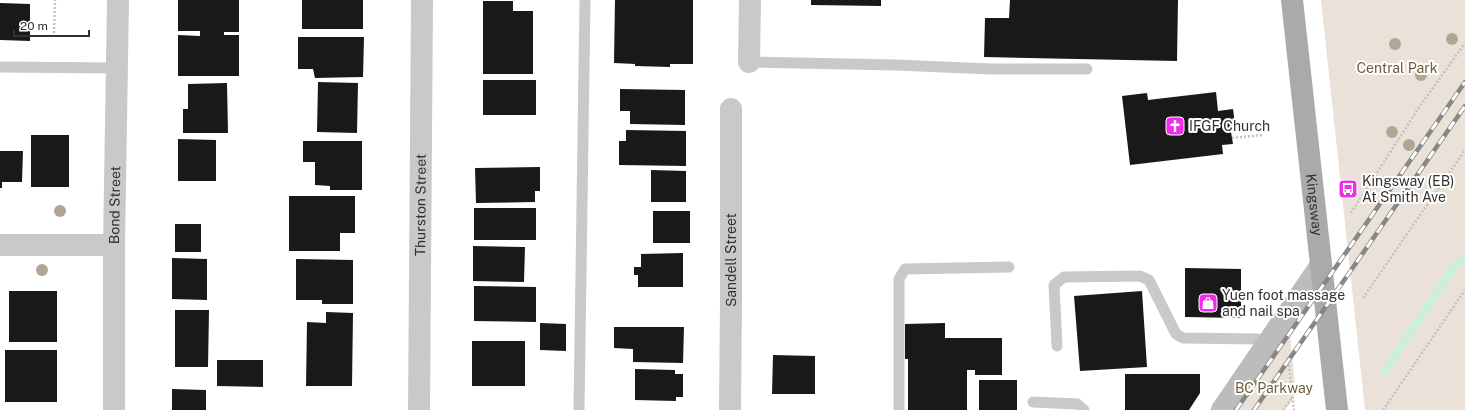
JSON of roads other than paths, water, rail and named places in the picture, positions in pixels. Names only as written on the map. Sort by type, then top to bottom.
[{"type":"main road","name":"Kingsway","points":[[1292,0],[1338,410]]},
{"type":"street","name":"Bond Street","points":[[114,410],[114,245],[118,0]]},
{"type":"street","name":"Thurston Street","points":[[419,410],[422,0]]},
{"type":"street","points":[[749,62],[750,0]]},
{"type":"street","name":"Sandell Street","points":[[730,410],[732,299],[731,109]]},
{"type":"street","points":[[0,245],[114,245]]},
{"type":"street","points":[[1222,410],[1321,265]]},
{"type":"lane","points":[[579,410],[585,0]]},
{"type":"lane","points":[[749,62],[896,65],[990,69],[1087,69]]},
{"type":"lane","points":[[0,67],[117,68]]},
{"type":"lane","points":[[899,410],[899,279],[905,269],[1009,267]]},
{"type":"lane","points":[[1057,346],[1054,285],[1064,277],[1140,276],[1149,280],[1176,334],[1183,338],[1258,339],[1266,346]]},
{"type":"lane","points":[[1033,402],[1076,404],[1084,410]]},
{"type":"waterway","points":[[1384,372],[1453,268],[1465,258]]},
{"type":"railway","points":[[1236,410],[1465,82]]},
{"type":"railway","points":[[1254,410],[1465,106]]},
{"type":"place","name":"IFGF Church","points":[[1175,126]]},
{"type":"place","name":"Kingsway (EB) At Smith Ave","points":[[1348,189]]},
{"type":"place","name":"Yuen foot massage and nail spa","points":[[1208,303]]},
{"type":"park label","name":"Central Park","points":[[1397,68]]},
{"type":"park label","name":"BC Parkway","points":[[1274,388]]}]
